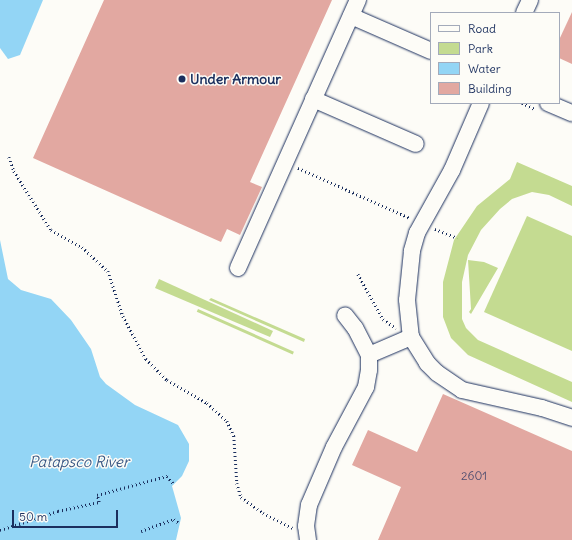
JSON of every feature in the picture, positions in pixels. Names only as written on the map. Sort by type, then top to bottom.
[{"type":"street","points":[[238,268],[358,0]]},
{"type":"street","points":[[524,12],[530,0]]},
{"type":"street","points":[[351,16],[430,51]]},
{"type":"street","points":[[313,99],[416,144]]},
{"type":"street","points":[[481,104],[452,170],[421,223],[412,251],[407,300],[411,337],[427,363],[443,378],[462,390],[542,408],[572,418]]},
{"type":"street","points":[[550,104],[572,114]]},
{"type":"street","points":[[307,537],[306,526],[312,499],[334,447],[366,387],[369,355],[355,328],[345,315]]},
{"type":"street","points":[[369,355],[411,337]]},
{"type":"path","points":[[9,157],[14,171],[51,230],[82,247],[108,271],[123,316],[146,359],[167,380],[207,403],[227,421],[234,436],[236,483],[241,497],[263,513],[307,537]]},
{"type":"path","points":[[285,162],[456,238]]},
{"type":"path","points":[[358,274],[383,319],[411,337]]},
{"type":"path","points":[[0,530],[58,511],[100,502],[97,495],[167,476],[174,484]]},
{"type":"path","points":[[140,531],[174,520],[179,523]]},
{"type":"green space","points":[[517,162],[572,186],[572,206],[549,195],[532,192],[512,199],[500,209],[481,230],[468,255],[462,282],[462,319],[466,328],[478,340],[572,382],[572,402],[468,355],[451,338],[443,317],[443,282],[454,240],[477,206],[510,179]]},
{"type":"green space","points":[[527,216],[572,236],[572,351],[484,312]]},
{"type":"green space","points":[[468,260],[484,262],[498,268],[471,314],[469,312],[471,309]]},
{"type":"green space","points":[[159,279],[273,331],[270,337],[155,288]]},
{"type":"green space","points":[[211,298],[305,339],[304,342],[209,300]]},
{"type":"green space","points":[[198,309],[294,352],[293,354],[197,312]]},
{"type":"water","points":[[0,0],[43,0],[20,55],[8,59],[0,48]]},
{"type":"water","name":"Patapsco River","points":[[0,240],[8,279],[21,290],[51,299],[71,320],[91,349],[100,377],[106,384],[135,405],[178,425],[189,444],[189,461],[182,476],[172,486],[181,518],[176,540],[0,540]]},
{"type":"building","name":"Under Armour","points":[[104,0],[332,0],[250,182],[262,187],[240,235],[227,229],[221,242],[33,158]]},
{"type":"building","points":[[572,12],[572,64],[560,58],[560,38]]},
{"type":"building","points":[[443,394],[572,451],[572,540],[378,540],[401,487],[352,465],[368,430],[417,452]]},
{"type":"place","name":"Under Armour","points":[[182,79]]}]
